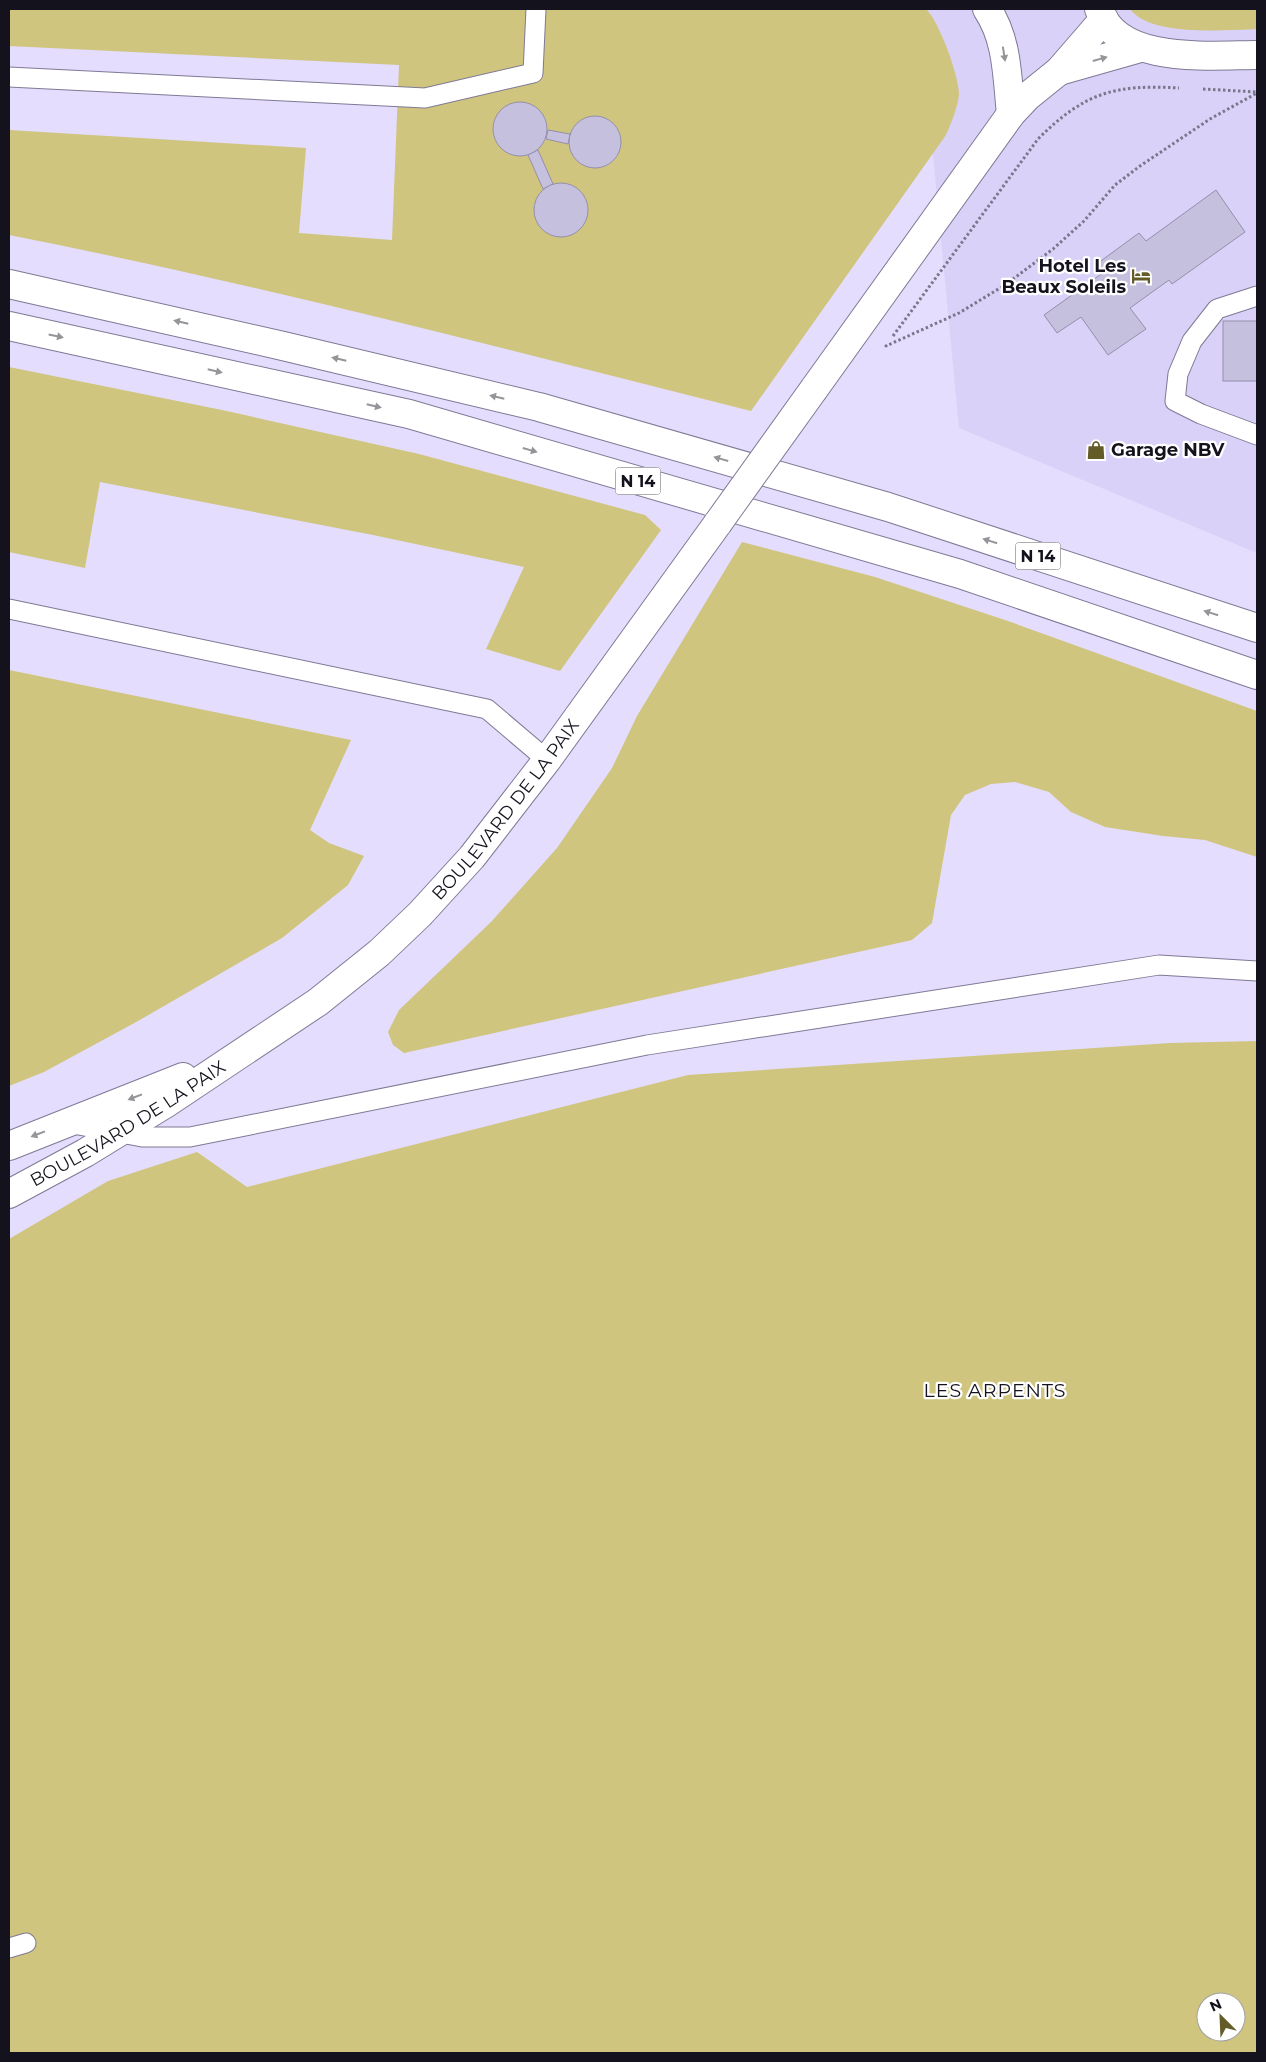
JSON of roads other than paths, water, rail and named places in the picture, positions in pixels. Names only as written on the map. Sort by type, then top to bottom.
[{"type":"main road","points":[[987,9],[998,29],[1004,46],[1012,114]]},
{"type":"main road","points":[[1102,14],[1119,36],[1140,48],[1178,54],[1257,55]]},
{"type":"main road","name":"BOULEVARD DE LA PAIX","points":[[9,1194],[119,1133],[318,1002],[358,971],[420,914],[472,857],[546,760],[1012,114],[1028,96],[1059,70],[1102,14]]},
{"type":"main road","points":[[1059,70],[1140,48]]},
{"type":"main road","name":"N 14","points":[[9,284],[274,344],[538,407],[888,507],[1257,628]]},
{"type":"main road","name":"N 14","points":[[9,326],[409,414],[960,574],[1257,675]]},
{"type":"main road","name":"BOULEVARD DE LA PAIX","points":[[9,1146],[174,1081],[244,1050]]},
{"type":"lane","points":[[9,78],[425,98],[533,73],[536,9]]},
{"type":"lane","points":[[1257,296],[1217,309],[1192,341],[1178,374],[1175,401],[1201,414],[1257,435]]},
{"type":"lane","points":[[9,609],[487,709],[546,760]]},
{"type":"lane","points":[[68,1123],[142,1137],[190,1137],[647,1045],[1160,965],[1257,971]]},
{"type":"place","name":"Hotel Les Beaux Soleils","points":[[1141,276]]},
{"type":"place","name":"Garage NBV","points":[[1096,450]]},
{"type":"district","name":"LES ARPENTS","points":[[995,1390]]}]
